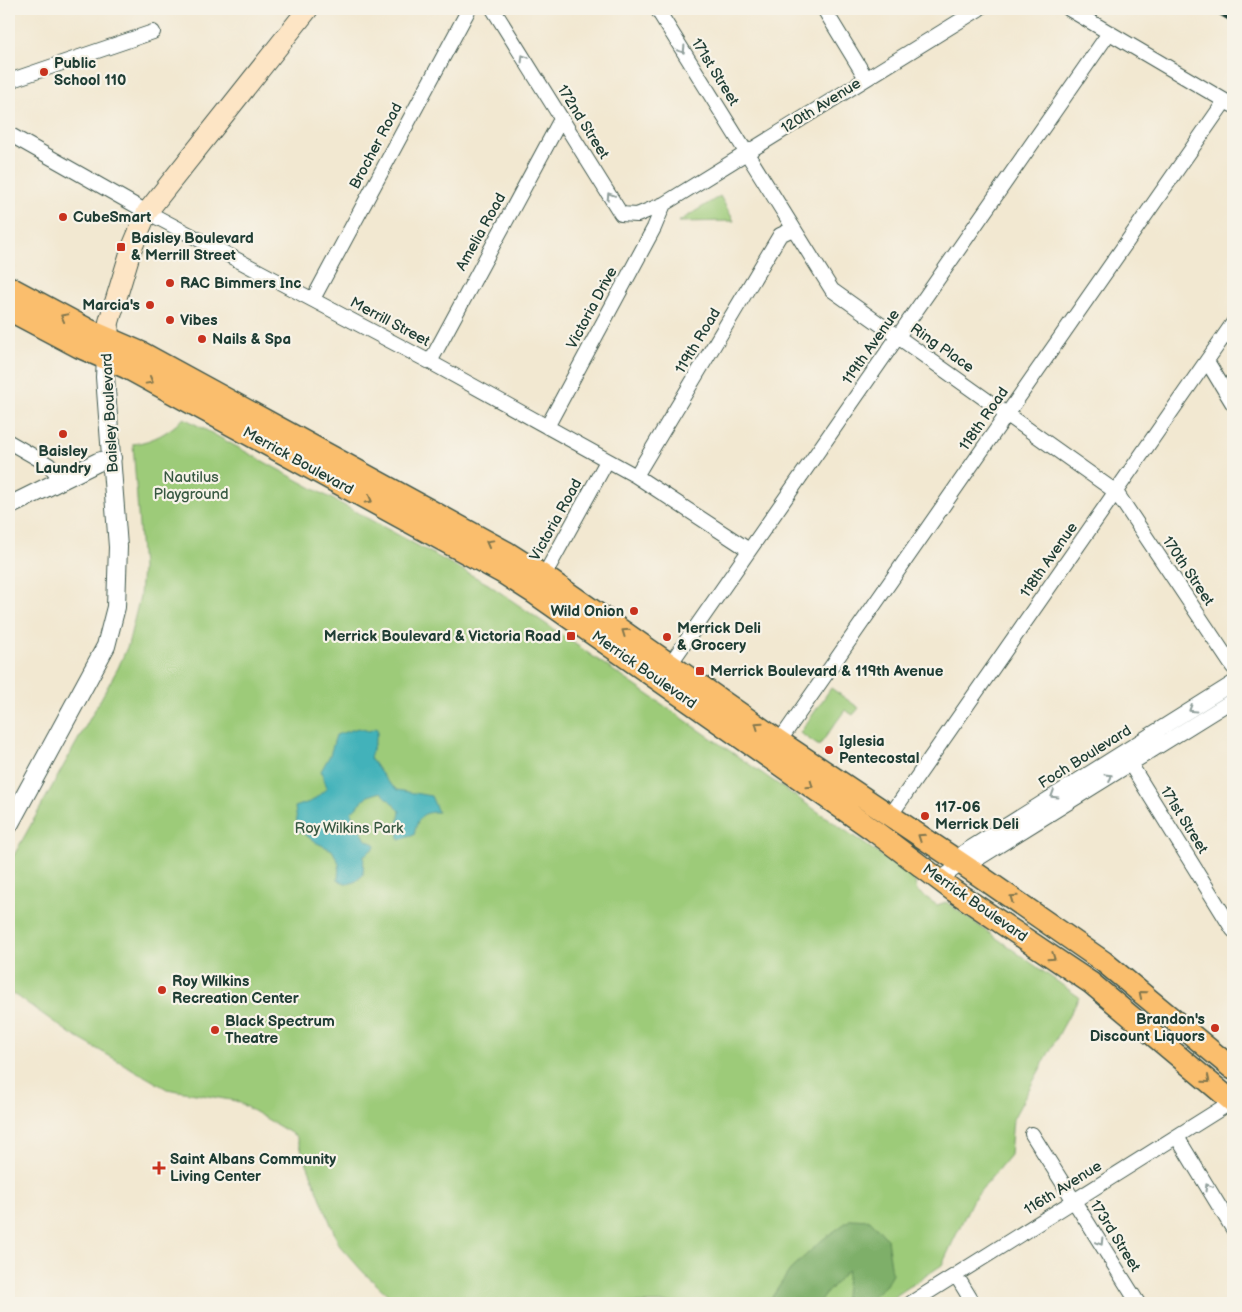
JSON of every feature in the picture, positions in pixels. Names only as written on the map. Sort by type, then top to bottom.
[{"type":"main road","name":"Baisley Boulevard","points":[[107,348],[109,322],[131,250],[147,212],[308,9]]},
{"type":"main road","name":"Merrick Boulevard","points":[[9,287],[91,331],[126,368],[503,573],[539,585],[775,749],[873,830],[939,880],[1091,983],[1233,1101]]},
{"type":"main road","name":"Merrick Boulevard","points":[[9,310],[79,347],[107,348]]},
{"type":"main road","name":"Merrick Boulevard","points":[[775,749],[890,816],[1104,962],[1233,1070]]},
{"type":"street","name":"Brocher Road","points":[[312,300],[469,9]]},
{"type":"street","name":"172nd Street","points":[[493,9],[621,214],[637,215],[664,204]]},
{"type":"street","name":"171st Street","points":[[657,9],[746,153]]},
{"type":"street","points":[[824,9],[866,78]]},
{"type":"street","name":"120th Avenue","points":[[664,204],[978,9]]},
{"type":"street","points":[[1069,9],[1229,103]]},
{"type":"street","points":[[9,81],[153,32]]},
{"type":"street","name":"119th Avenue","points":[[665,672],[1109,33]]},
{"type":"street","name":"118th Road","points":[[775,749],[1007,413],[1229,103]]},
{"type":"street","name":"Amelia Road","points":[[430,362],[561,119]]},
{"type":"street","name":"Merrill Street","points":[[9,134],[147,212],[430,362],[636,476],[749,550]]},
{"type":"street","name":"Ring Place","points":[[746,153],[832,290],[1116,492]]},
{"type":"street","name":"Victoria Drive","points":[[547,427],[654,228],[664,204]]},
{"type":"street","name":"119th Road","points":[[636,476],[780,235],[793,229]]},
{"type":"street","name":"118th Avenue","points":[[890,816],[1233,323]]},
{"type":"street","name":"Baisley Boulevard","points":[[9,825],[106,646],[116,606],[118,547],[105,376],[107,348]]},
{"type":"street","points":[[1207,362],[1233,404]]},
{"type":"street","points":[[9,442],[49,465],[62,480]]},
{"type":"street","points":[[9,506],[98,462],[112,458]]},
{"type":"street","name":"Victoria Road","points":[[539,585],[607,461]]},
{"type":"street","name":"170th Street","points":[[1116,492],[1233,668]]},
{"type":"street","name":"Foch Boulevard","points":[[962,864],[964,852],[1233,683]]},
{"type":"street","name":"Foch Boulevard","points":[[939,880],[962,864],[976,860],[1233,700]]},
{"type":"street","name":"171st Street","points":[[1123,752],[1233,930]]},
{"type":"street","name":"116th Avenue","points":[[911,1303],[1233,1101]]},
{"type":"street","name":"173rd Street","points":[[1032,1134],[1138,1303]]},
{"type":"street","points":[[1177,1137],[1233,1229]]},
{"type":"street","points":[[956,1275],[974,1303]]},
{"type":"green space","points":[[720,196],[734,221],[678,222]]},
{"type":"green space","name":"Roy Wilkins Park","points":[[184,418],[488,584],[914,878],[917,891],[937,905],[946,902],[1079,997],[1013,1119],[1010,1155],[972,1201],[942,1265],[885,1303],[397,1303],[364,1273],[339,1245],[296,1136],[236,1101],[167,1089],[71,1034],[17,996],[9,993],[9,864],[118,668],[128,645],[140,596],[142,568],[133,444],[148,441],[161,435],[173,428]]},
{"type":"green space","points":[[831,688],[859,708],[853,715],[845,710],[819,746],[800,733]]},
{"type":"green space","points":[[851,1219],[870,1220],[887,1239],[892,1273],[886,1285],[864,1303],[844,1303],[848,1269],[819,1303],[768,1303],[790,1270],[822,1240]]},
{"type":"water","points":[[358,728],[369,731],[376,728],[378,731],[370,758],[387,781],[397,790],[431,796],[438,812],[427,813],[421,817],[414,835],[399,840],[398,825],[400,811],[381,792],[368,796],[351,812],[366,840],[375,844],[375,847],[364,856],[363,875],[355,882],[347,884],[338,880],[339,863],[332,850],[317,843],[298,830],[295,807],[312,801],[327,788],[321,771],[330,755],[336,735]]},
{"type":"railway","points":[[1214,9],[1233,20]]},
{"type":"place","name":"Public School 110","points":[[44,72]]},
{"type":"place","name":"CubeSmart","points":[[63,217]]},
{"type":"place","name":"Baisley Boulevard & Merrill Street","points":[[121,247]]},
{"type":"place","name":"RAC Bimmers Inc","points":[[170,283]]},
{"type":"place","name":"Marcia's","points":[[150,305]]},
{"type":"place","name":"Vibes","points":[[170,320]]},
{"type":"place","name":"Nails & Spa","points":[[202,339]]},
{"type":"place","name":"Baisley Laundry","points":[[63,434]]},
{"type":"place","name":"Wild Onion","points":[[634,611]]},
{"type":"place","name":"Merrick Boulevard & Victoria Road","points":[[571,636]]},
{"type":"place","name":"Merrick Deli & Grocery","points":[[667,637]]},
{"type":"place","name":"Merrick Boulevard & 119th Avenue","points":[[700,671]]},
{"type":"place","name":"Iglesia Pentecostal","points":[[829,750]]},
{"type":"place","name":"117-06 Merrick Deli","points":[[925,816]]},
{"type":"place","name":"Roy Wilkins Recreation Center","points":[[162,990]]},
{"type":"place","name":"Brandon's Discount Liquors","points":[[1215,1028]]},
{"type":"place","name":"Black Spectrum Theatre","points":[[215,1030]]},
{"type":"place","name":"Saint Albans Community Living Center","points":[[159,1168]]},
{"type":"park label","name":"Nautilus Playground","points":[[191,486]]}]
